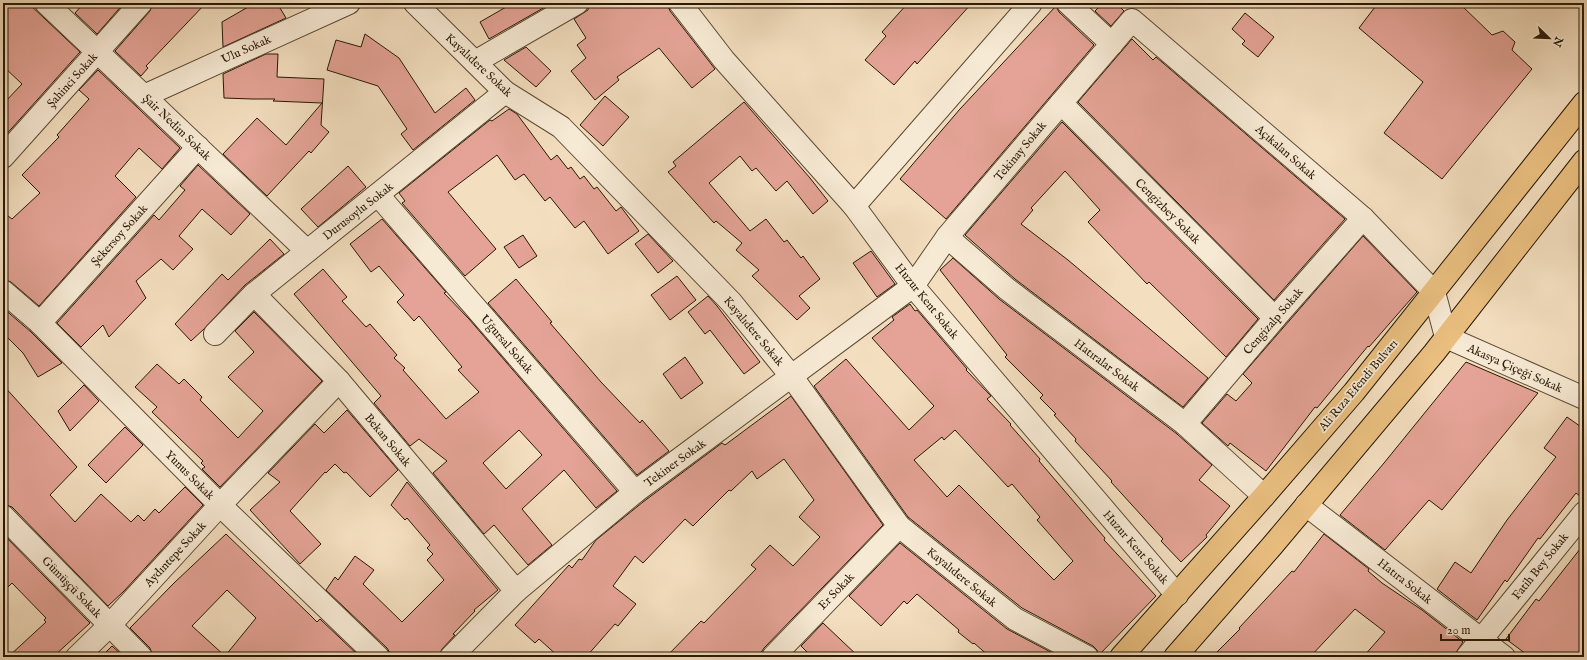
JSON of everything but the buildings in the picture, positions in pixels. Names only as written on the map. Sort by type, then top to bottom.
[{"type":"main road","name":"Ali Rıza Efendi Bulvarı","points":[[1121,657],[1354,392],[1584,103]]},
{"type":"main road","points":[[1175,657],[1306,505],[1446,337],[1584,161]]},
{"type":"street","name":"Şair Nedim Sokak","points":[[46,3],[307,251]]},
{"type":"street","name":"Şahinci Sokak","points":[[3,157],[141,3]]},
{"type":"street","name":"Ulu Sokak","points":[[144,96],[349,3]]},
{"type":"street","name":"Kayalıdere Sokak","points":[[415,3],[505,92],[561,127],[731,302],[792,377],[899,526],[1015,619],[1087,657]]},
{"type":"street","points":[[475,62],[577,3]]},
{"type":"street","name":"Huzur Kent Sokak","points":[[680,3],[724,60],[854,206],[913,286],[1177,595]]},
{"type":"street","points":[[854,206],[1031,3]]},
{"type":"street","points":[[1068,3],[1112,44]]},
{"type":"street","name":"Tekinay Sokak","points":[[913,286],[947,237],[1132,20]]},
{"type":"street","name":"Açıkalan Sokak","points":[[1132,20],[1363,218],[1434,292]]},
{"type":"street","name":"Durusoylu Sokak","points":[[215,334],[254,294],[505,92]]},
{"type":"street","name":"Cengizbey Sokak","points":[[1061,103],[1275,318]]},
{"type":"street","name":"Şekersoy Sokak","points":[[40,323],[198,147]]},
{"type":"street","name":"Uğursal Sokak","points":[[378,195],[635,492]]},
{"type":"street","name":"Cengizalp Sokak","points":[[1185,424],[1275,318],[1363,218]]},
{"type":"street","name":"Hatıralar Sokak","points":[[947,237],[1007,289],[1185,424],[1264,496]]},
{"type":"street","name":"Tekiner Sokak","points":[[451,657],[516,591],[635,492],[913,286]]},
{"type":"street","name":"Yunus Sokak","points":[[3,291],[40,323],[220,505],[378,657]]},
{"type":"street","points":[[1434,292],[1446,337]]},
{"type":"street","name":"Bekan Sokak","points":[[254,294],[339,381],[516,591]]},
{"type":"street","name":"Akasya Çiçeği Sokak","points":[[1446,337],[1584,398]]},
{"type":"street","name":"Aydıntepe Sokak","points":[[77,657],[109,626],[220,505],[339,381]]},
{"type":"street","name":"Hatıra Sokak","points":[[1306,505],[1504,657]]},
{"type":"street","name":"Fatih Bey Sokak","points":[[1467,657],[1584,513]]},
{"type":"street","name":"Gümüşçü Sokak","points":[[3,516],[141,657]]},
{"type":"street","name":"Er Sokak","points":[[772,657],[899,526]]}]
